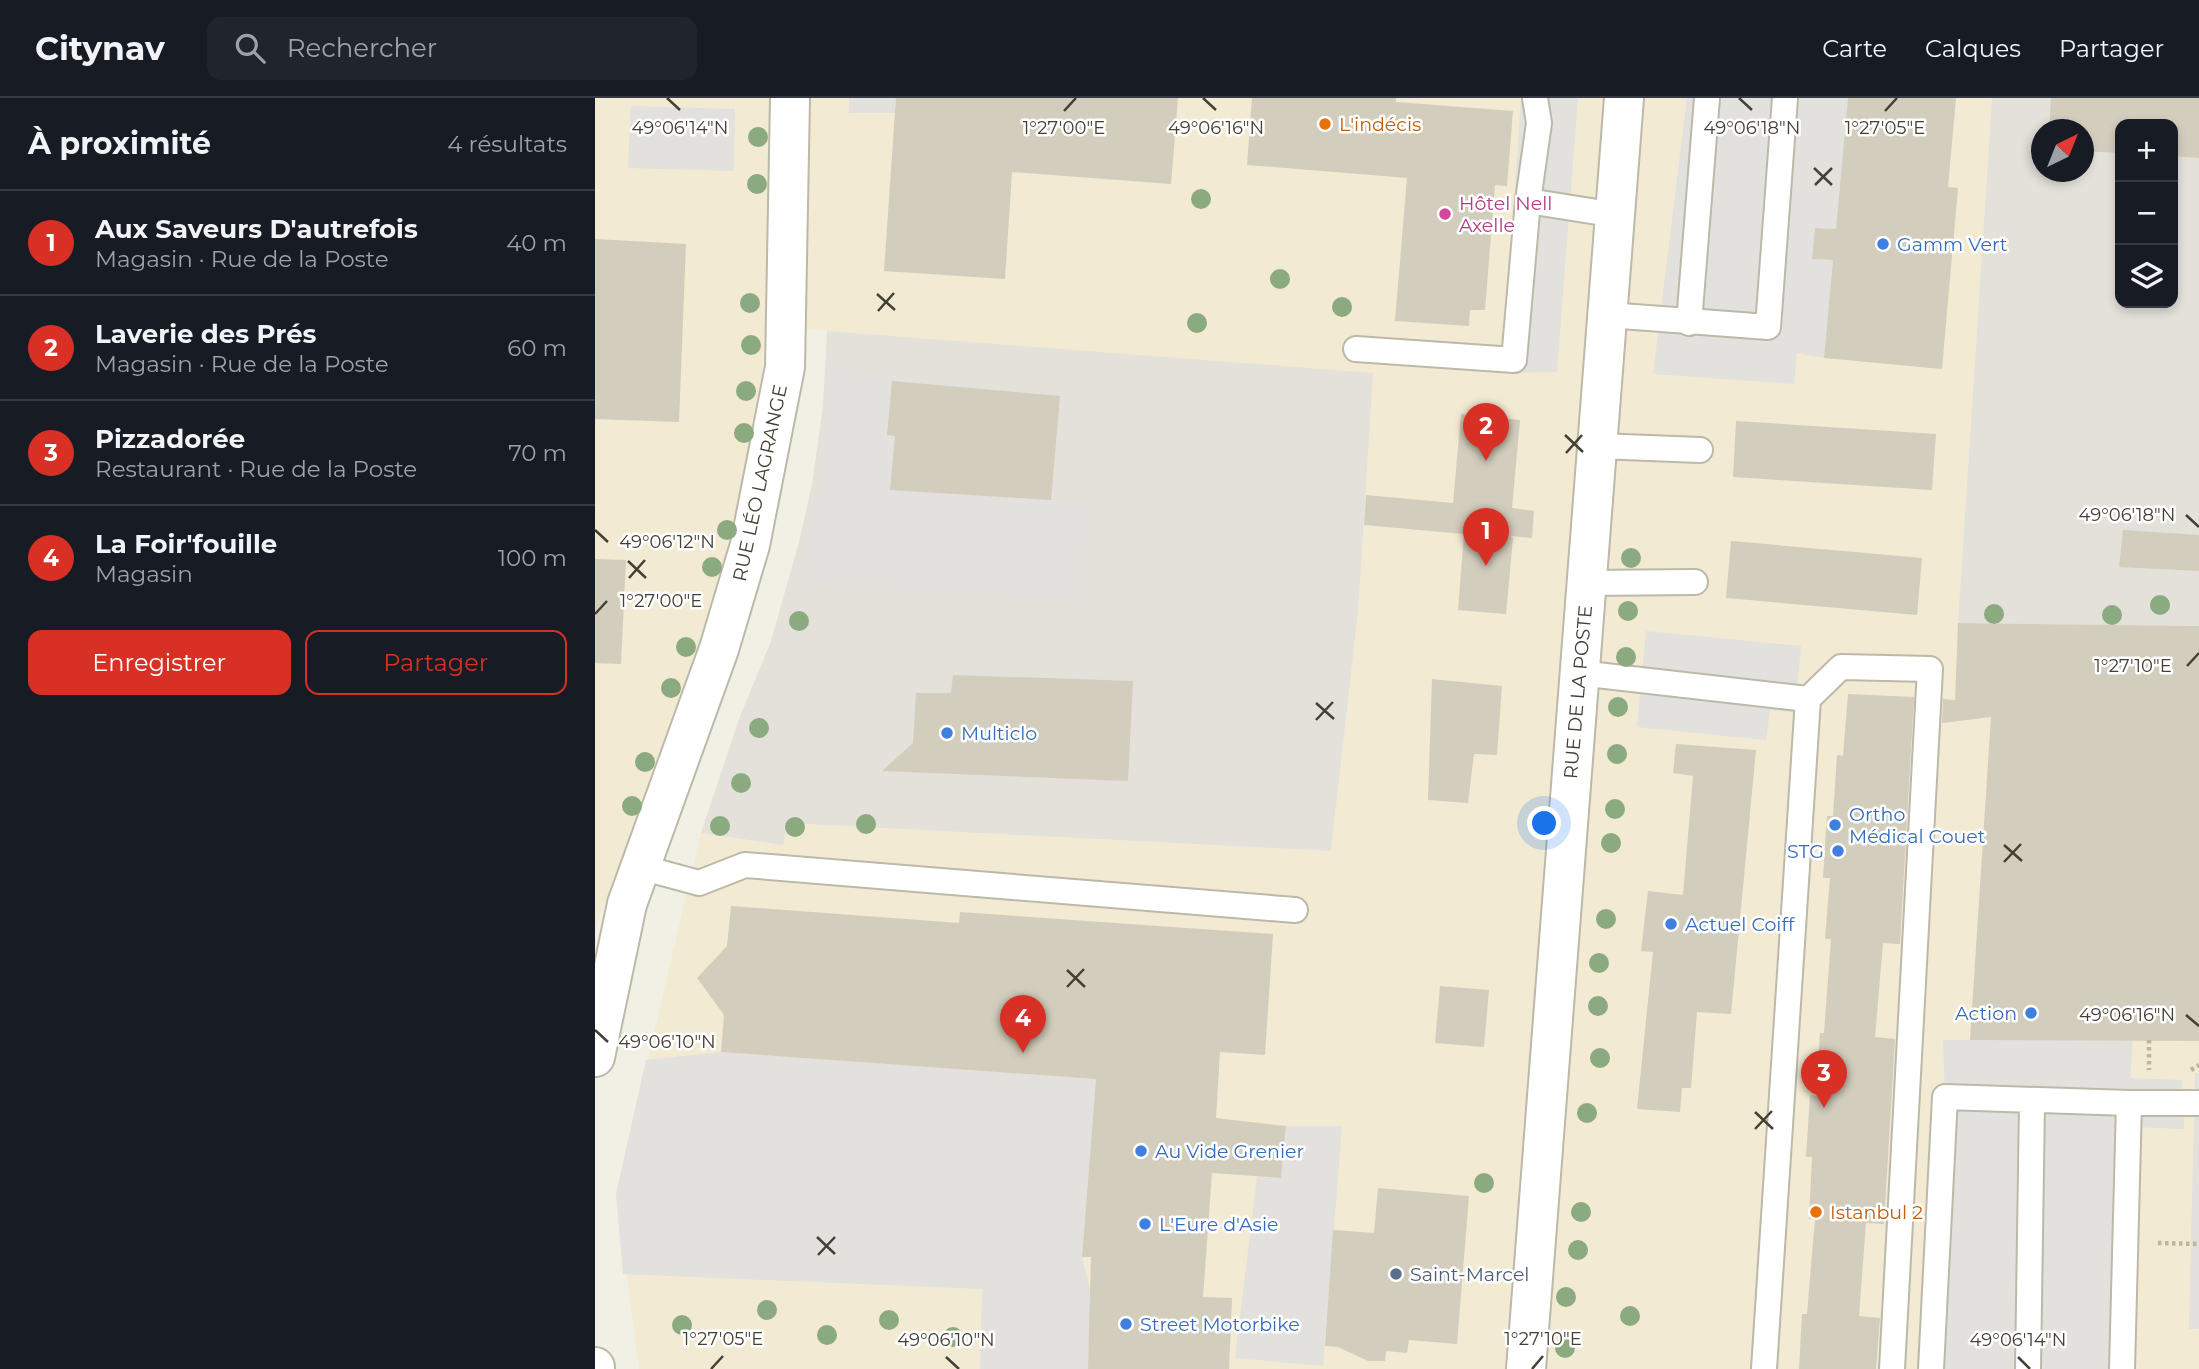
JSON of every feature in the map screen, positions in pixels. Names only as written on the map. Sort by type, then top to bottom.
[{"type":"street","name":"RUE LÉO LAGRANGE","points":[[595,1057],[627,904],[719,649],[750,545],[785,368],[790,98]]},
{"type":"street","name":"RUE DE LA POSTE","points":[[1526,1369],[1624,98]]},
{"type":"lane","points":[[1356,349],[1514,360],[1528,201],[1539,123],[1535,98]]},
{"type":"lane","points":[[1689,323],[1707,98]]},
{"type":"lane","points":[[1608,315],[1768,327],[1785,98]]},
{"type":"lane","points":[[1528,201],[1616,215]]},
{"type":"lane","points":[[1598,446],[1700,450]]},
{"type":"lane","points":[[1587,583],[1695,582]]},
{"type":"lane","points":[[1764,1369],[1808,699],[1841,667],[1930,669],[1892,1369]]},
{"type":"lane","points":[[1579,673],[1808,699]]},
{"type":"lane","points":[[640,867],[699,883],[745,865],[1294,910]]},
{"type":"lane","points":[[1931,1369],[1945,1097],[2199,1103]]},
{"type":"lane","points":[[2028,1369],[2032,1101]]},
{"type":"lane","points":[[2122,1369],[2129,1103]]},
{"type":"path","points":[[2149,1040],[2150,1075]]},
{"type":"path","points":[[2184,1073],[2199,1065]]},
{"type":"path","points":[[2147,1243],[2199,1244]]},
{"type":"shaded area","points":[[595,98],[1992,98],[1958,623],[2199,626],[2199,1369],[639,1369],[616,1194],[701,833],[783,845],[787,823],[1331,851],[1358,612],[1372,374],[765,326],[749,476],[697,648],[595,930]]},
{"type":"shaded area","points":[[849,98],[896,98],[895,113],[849,113]]},
{"type":"shaded area","points":[[1521,98],[1578,98],[1557,372],[1503,373]]},
{"type":"shaded area","points":[[1687,98],[1848,98],[1836,229],[1815,228],[1812,259],[1833,260],[1824,358],[1797,353],[1794,384],[1653,374]]},
{"type":"shaded area","points":[[1992,98],[2199,98],[2199,626],[1958,623]]},
{"type":"shaded area","points":[[631,106],[735,109],[734,171],[628,168]]},
{"type":"shaded area","points":[[827,331],[1373,373],[1358,612],[1331,851],[787,823],[783,845],[701,833],[739,719],[771,641],[799,542],[812,485],[823,406]]},
{"type":"shaded area","points":[[829,367],[893,374],[887,435],[895,436],[890,490],[1090,503],[1081,597],[830,587],[800,574],[823,470]]},
{"type":"shaded area","points":[[1646,631],[1801,646],[1795,712],[1770,710],[1766,740],[1637,727]]},
{"type":"shaded area","points":[[2133,1039],[2130,1078],[2182,1080],[2184,1129],[2132,1127],[2122,1369],[1931,1369],[1945,1097],[1943,1040]]},
{"type":"shaded area","points":[[721,1052],[1096,1079],[1082,1257],[1091,1292],[1088,1369],[980,1369],[982,1289],[623,1274],[616,1194],[646,1060]]},
{"type":"shaded area","points":[[2195,1073],[2199,1073],[2199,1329],[2189,1329]]},
{"type":"shaded area","points":[[1286,1126],[1342,1126],[1323,1366],[1235,1358],[1257,1177],[1281,1178]]},
{"type":"building","points":[[896,98],[1178,98],[1171,184],[1012,172],[1005,279],[884,271]]},
{"type":"building","name":"Hôtel Nell Axelle","points":[[1252,98],[1396,98],[1396,102],[1513,111],[1507,186],[1495,185],[1485,310],[1470,310],[1469,326],[1395,321],[1407,178],[1247,165]]},
{"type":"building","name":"Gamm Vert","points":[[1848,98],[1956,98],[1948,187],[1958,188],[1942,369],[1824,358],[1833,260],[1812,259],[1815,228],[1836,229]]},
{"type":"building","points":[[2051,98],[2199,98],[2199,158],[2178,156],[2178,119],[2115,119],[2115,153],[2094,152],[2094,119],[2050,119]]},
{"type":"building","points":[[595,239],[686,244],[679,422],[595,419]]},
{"type":"building","points":[[892,381],[1060,396],[1051,500],[890,490],[895,436],[887,435]]},
{"type":"building","points":[[1461,414],[1520,420],[1512,508],[1534,511],[1532,538],[1510,536],[1513,538],[1506,614],[1458,610],[1464,534],[1364,525],[1366,495],[1453,503]]},
{"type":"building","points":[[1736,421],[1936,434],[1932,490],[1733,477]]},
{"type":"building","points":[[2123,530],[2199,535],[2199,571],[2119,567]]},
{"type":"building","points":[[1731,541],[1922,558],[1917,615],[1726,598]]},
{"type":"building","points":[[595,559],[626,560],[621,664],[595,663]]},
{"type":"building","points":[[1958,623],[2199,626],[2199,1041],[1970,1040],[1991,717],[1942,723],[1943,699],[1955,700]]},
{"type":"building","points":[[953,675],[1133,681],[1128,781],[882,771],[913,743],[916,693],[951,693]]},
{"type":"building","points":[[1432,679],[1502,686],[1497,755],[1474,754],[1468,803],[1428,800]]},
{"type":"building","points":[[1848,694],[1914,697],[1900,944],[1883,943],[1875,1037],[1895,1039],[1884,1224],[1866,1223],[1859,1316],[1880,1318],[1876,1369],[1799,1369],[1802,1314],[1807,1314],[1815,1219],[1809,1219],[1812,1157],[1806,1157],[1810,1095],[1816,1096],[1831,939],[1825,939],[1830,878],[1823,878],[1827,816],[1833,816],[1837,755],[1843,756]]},
{"type":"building","points":[[1676,744],[1756,750],[1731,1014],[1697,1012],[1691,1088],[1682,1088],[1680,1112],[1637,1109],[1653,952],[1641,951],[1648,891],[1683,895],[1693,776],[1673,773]]},
{"type":"building","points":[[731,906],[959,923],[960,912],[1273,934],[1265,1055],[1220,1052],[1216,1118],[1286,1126],[1281,1178],[1212,1173],[1203,1297],[1232,1298],[1229,1369],[1088,1369],[1091,1257],[1082,1257],[1096,1079],[721,1052],[724,1015],[697,978],[727,946]]},
{"type":"building","points":[[1440,986],[1489,990],[1484,1047],[1435,1043]]},
{"type":"building","name":"Saint-Marcel","points":[[1378,1188],[1469,1196],[1457,1344],[1409,1340],[1407,1353],[1386,1351],[1385,1361],[1368,1361],[1338,1347],[1325,1346],[1333,1230],[1374,1233]]},
{"type":"place","name":"L'indécis","points":[[1325,124]]},
{"type":"place","name":"Hôtel Nell Axelle","points":[[1445,214]]},
{"type":"place","name":"Gamm Vert","points":[[1883,244]]},
{"type":"place","name":"Laverie des Prés","points":[[1486,461]]},
{"type":"place","name":"Aux Saveurs D'autrefois","points":[[1486,566]]},
{"type":"place","name":"Multiclo","points":[[947,733]]},
{"type":"place","name":"Ortho Médical Couet","points":[[1835,825]]},
{"type":"place","name":"STG","points":[[1838,851]]},
{"type":"place","name":"Actuel Coiff","points":[[1671,924]]},
{"type":"place","name":"Action","points":[[2031,1013]]},
{"type":"place","name":"La Foir'fouille","points":[[1023,1053]]},
{"type":"place","name":"Pizzadorée","points":[[1824,1108]]},
{"type":"place","name":"Au Vide Grenier","points":[[1141,1151]]},
{"type":"place","name":"Istanbul 2","points":[[1816,1212]]},
{"type":"place","name":"L'Eure d'Asie","points":[[1145,1224]]},
{"type":"place","name":"Saint-Marcel","points":[[1396,1274]]},
{"type":"place","name":"Street Motorbike","points":[[1126,1324]]}]
